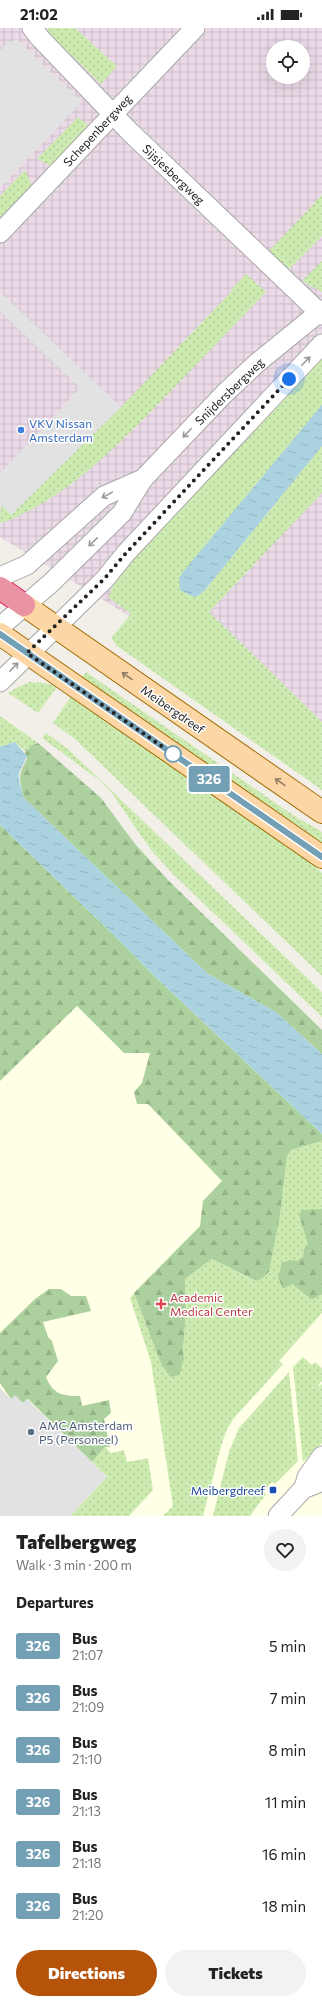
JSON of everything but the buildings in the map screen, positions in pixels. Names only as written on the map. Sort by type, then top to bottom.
[{"type":"highway","points":[[0,588],[24,605]]},
{"type":"main road","name":"Meibergdreef","points":[[24,605],[322,812]]},
{"type":"main road","points":[[0,634],[322,857]]},
{"type":"street","name":"Sijsjesbergweg","points":[[32,28],[130,132],[321,313]]},
{"type":"street","name":"Schepenbergweg","points":[[0,233],[195,28]]},
{"type":"street","name":"Snijdersbergweg","points":[[0,627],[52,582],[122,513],[143,479],[224,394],[251,368],[321,313]]},
{"type":"street","points":[[0,682],[27,653],[105,578],[126,553],[322,344]]},
{"type":"street","name":"Snijdersbergweg","points":[[0,577],[27,566],[104,496],[143,479]]},
{"type":"street","points":[[278,1516],[303,1489],[307,1477],[322,1456]]},
{"type":"street","points":[[303,1489],[316,1484],[322,1477]]},
{"type":"shaded area","points":[[0,28],[322,28],[322,770],[149,628],[0,537]]},
{"type":"shaded area","points":[[17,39],[82,102],[0,188],[0,51],[7,43]]},
{"type":"shaded area","points":[[0,292],[121,407],[11,515],[2,505],[0,506],[0,473],[80,388],[0,311]]},
{"type":"shaded area","name":"Academic Medical Center","points":[[0,788],[322,1091],[322,1516],[0,1516]]},
{"type":"shaded area","name":"AMC Amsterdam P5 (Personeel)","points":[[0,1388],[11,1399],[15,1395],[23,1403],[27,1399],[107,1477],[70,1516],[0,1516]]},
{"type":"green space","points":[[47,28],[75,28],[117,66],[101,84],[50,34]]},
{"type":"green space","points":[[78,117],[89,126],[52,166],[37,159]]},
{"type":"green space","points":[[25,170],[32,186],[0,217],[0,196]]},
{"type":"green space","points":[[322,195],[322,236],[289,269],[269,251]]},
{"type":"green space","points":[[322,261],[322,292],[302,281]]},
{"type":"green space","points":[[246,274],[266,292],[135,428],[73,483],[27,512],[2,523],[0,522],[1,505],[11,514],[121,407],[232,291],[231,290]]},
{"type":"green space","points":[[322,358],[322,405],[179,578],[204,591],[322,446],[322,493],[209,612],[322,722],[322,790],[117,646],[111,638],[131,614],[108,597],[117,577]]},
{"type":"green space","points":[[86,672],[293,815],[322,832],[322,844],[81,678]]},
{"type":"green space","points":[[30,682],[46,683],[57,687],[38,713],[8,693]]},
{"type":"green space","points":[[71,696],[309,861],[322,873],[322,976],[76,740],[53,723]]},
{"type":"green space","points":[[0,716],[38,743],[32,745],[26,752],[15,742],[0,747]]},
{"type":"green space","points":[[46,733],[68,749],[322,992],[322,1017],[174,875],[151,850],[111,792],[99,780],[42,738]]},
{"type":"green space","points":[[38,743],[101,798],[135,844],[168,880],[322,1030],[322,1054],[276,1012],[208,974],[23,797],[20,778],[27,759],[25,753],[32,745]]},
{"type":"green space","points":[[0,825],[148,970],[322,1134],[322,1141],[291,1150],[287,1156],[280,1216],[269,1272],[263,1278],[256,1281],[212,1259],[185,1279],[186,1314],[183,1349],[184,1359],[179,1375],[170,1377],[161,1364],[134,1293],[200,1226],[203,1201],[222,1181],[148,1104],[137,1104],[134,1092],[142,1083],[150,1053],[124,1053],[77,1006],[0,1081]]},
{"type":"green space","points":[[322,1141],[322,1313],[279,1361],[283,1364],[234,1418],[227,1429],[221,1446],[203,1516],[163,1516],[173,1506],[151,1362],[130,1298],[134,1293],[161,1364],[170,1377],[184,1359],[183,1349],[186,1314],[185,1279],[212,1259],[255,1281],[263,1278],[269,1272],[280,1216],[287,1156],[291,1150]]},
{"type":"green space","points":[[322,1209],[322,1294],[313,1299],[292,1284],[283,1289],[278,1277],[282,1263],[290,1260],[297,1261],[303,1257],[304,1249],[308,1244],[299,1215],[302,1210]]},
{"type":"green space","points":[[49,1289],[61,1289],[71,1296],[86,1296],[91,1311],[43,1322],[48,1337],[52,1341],[58,1361],[46,1377],[52,1387],[59,1393],[80,1396],[82,1406],[109,1400],[111,1413],[104,1419],[110,1447],[105,1447],[92,1462],[28,1399],[23,1403],[11,1399],[0,1383],[0,1333],[35,1299]]},
{"type":"green space","points":[[303,1357],[312,1365],[315,1362],[322,1368],[322,1381],[318,1386],[319,1387],[322,1384],[322,1443],[303,1462],[293,1367]]},
{"type":"green space","points":[[289,1372],[298,1461],[275,1484],[272,1482],[263,1492],[266,1494],[250,1516],[213,1516],[229,1452],[239,1428]]},
{"type":"green space","points":[[105,1447],[111,1453],[124,1450],[127,1462],[148,1458],[153,1490],[129,1516],[70,1516],[107,1477],[92,1462]]},
{"type":"water","points":[[322,405],[322,446],[204,591],[196,597],[180,590],[179,578],[183,572]]},
{"type":"water","points":[[15,742],[27,756],[19,773],[23,797],[208,974],[276,1012],[322,1054],[322,1134],[148,970],[0,825],[0,747]]},
{"type":"bus line","name":"326","points":[[0,634],[322,857]]},
{"type":"place","name":"VKV Nissan Amsterdam","points":[[21,430]]},
{"type":"place","name":"Academic Medical Center","points":[[161,1304]]},
{"type":"place","name":"AMC Amsterdam P5 (Personeel)","points":[[31,1432]]},
{"type":"place","name":"Meibergdreef","points":[[273,1490]]},
{"type":"route","points":[[173,754],[27,653],[105,578],[126,553],[289,379]]}]
